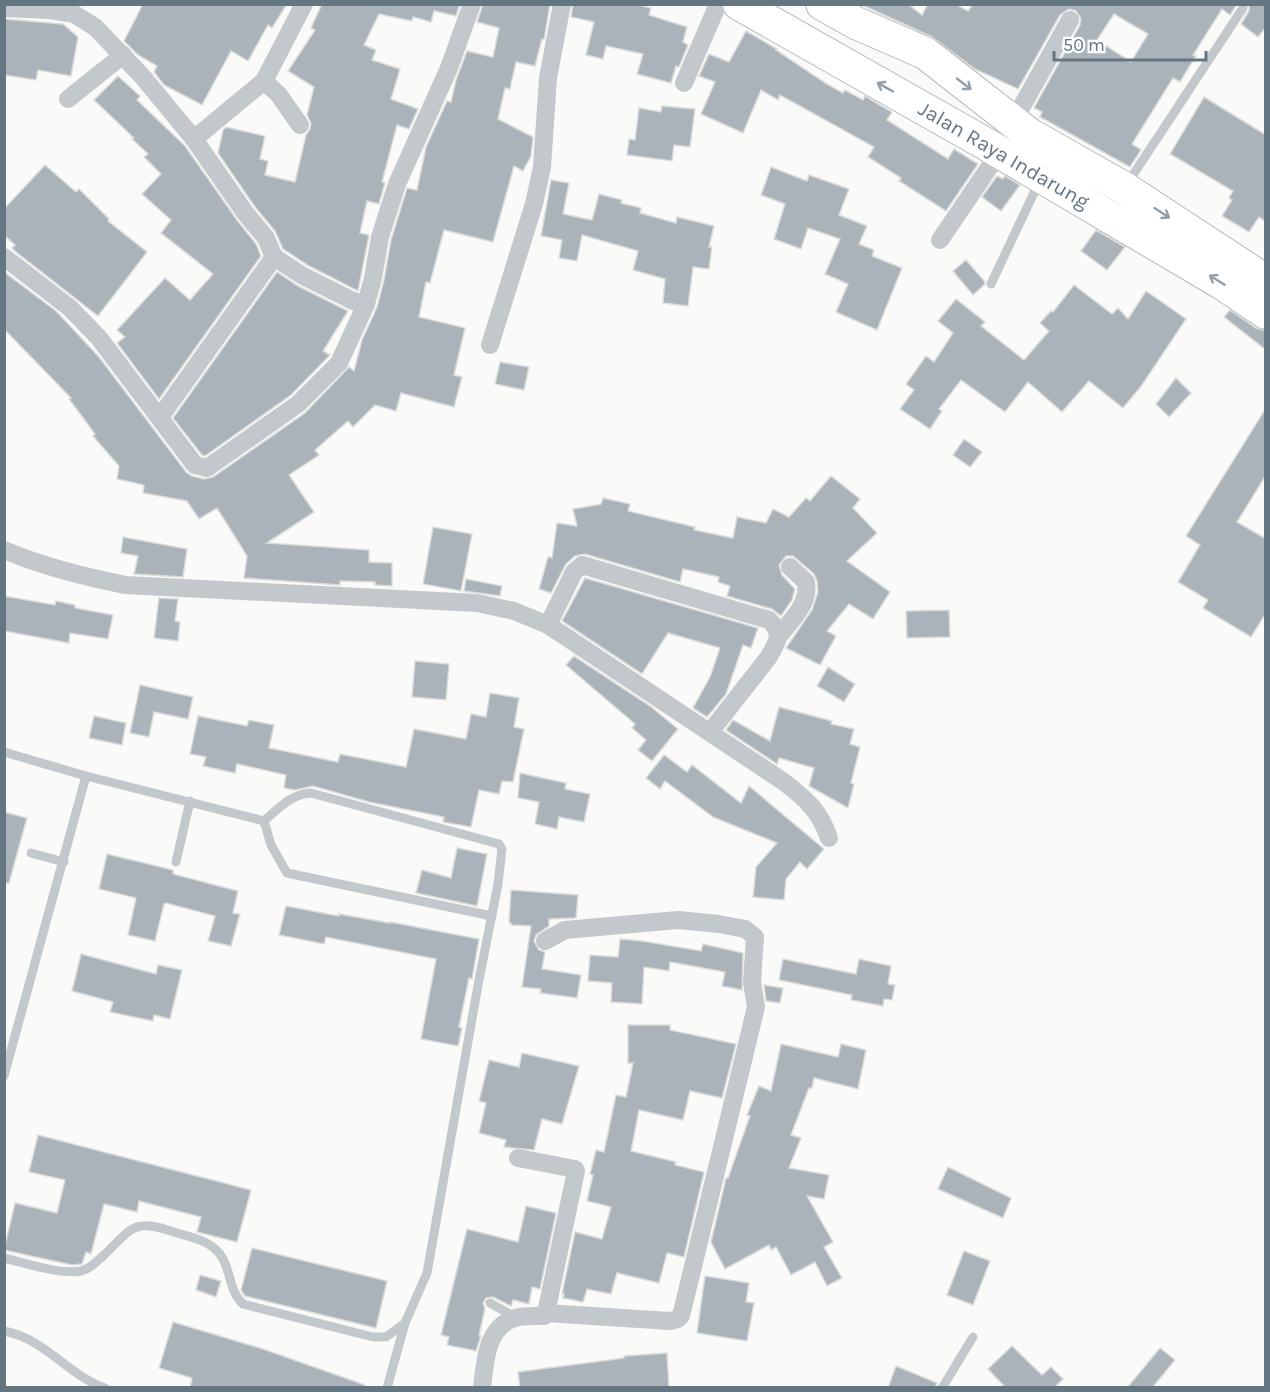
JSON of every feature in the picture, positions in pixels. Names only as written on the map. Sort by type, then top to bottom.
[{"type":"highway","name":"Jalan Raya Indarung","points":[[739,4],[969,134],[1222,284],[1266,313]]},
{"type":"highway","name":"Jalan Raya Indarung","points":[[822,4],[861,14],[925,53],[1029,134],[1124,188],[1266,280]]},
{"type":"street","points":[[194,139],[264,81],[304,4]]},
{"type":"street","points":[[4,256],[70,308],[99,338],[195,465],[207,468],[298,404],[339,363],[366,304],[380,237],[397,184],[449,68],[472,4]]},
{"type":"street","points":[[490,345],[534,204],[543,167],[548,78],[562,4]]},
{"type":"street","points":[[684,83],[718,4]]},
{"type":"street","points":[[4,8],[74,14],[95,27],[142,76],[194,139],[246,214],[266,238],[274,257],[303,276],[352,301],[366,304]]},
{"type":"street","points":[[940,240],[999,153],[1013,122],[1070,20]]},
{"type":"street","points":[[68,99],[123,55]]},
{"type":"street","points":[[264,81],[279,95],[300,124]]},
{"type":"street","points":[[160,417],[274,257]]},
{"type":"street","points":[[4,550],[36,564],[125,585],[477,603],[514,611],[548,625],[710,732],[810,802],[825,824],[829,838]]},
{"type":"street","points":[[548,625],[574,572],[582,565],[769,620],[776,627],[779,636]]},
{"type":"street","points":[[710,732],[768,658],[779,636],[803,604],[806,596],[806,582],[790,567]]},
{"type":"street","points":[[482,1388],[487,1350],[498,1328],[515,1317],[544,1316],[546,1313],[670,1321],[681,1316],[756,1007],[752,982],[755,937],[745,929],[678,920],[565,930],[545,941]]},
{"type":"street","points":[[518,1158],[576,1171],[546,1313]]},
{"type":"lane","points":[[1124,188],[1243,8]]},
{"type":"lane","points":[[991,284],[1042,177]]},
{"type":"lane","points":[[4,752],[86,776],[264,821]]},
{"type":"lane","points":[[4,1076],[86,776]]},
{"type":"lane","points":[[264,821],[291,798],[311,793],[499,844],[502,849],[492,916],[427,1273],[405,1323],[387,1388]]},
{"type":"lane","points":[[176,862],[190,801]]},
{"type":"lane","points":[[264,821],[271,845],[287,873],[492,916]]},
{"type":"lane","points":[[31,853],[64,862]]},
{"type":"lane","points":[[4,1258],[61,1271],[83,1271],[93,1265],[126,1233],[147,1224],[209,1244],[217,1250],[223,1257],[236,1298],[243,1304],[373,1336],[386,1337],[405,1323]]},
{"type":"lane","points":[[490,1303],[515,1317]]},
{"type":"lane","points":[[4,1331],[21,1335],[38,1343],[83,1376],[105,1388]]},
{"type":"lane","points":[[942,1388],[973,1337]]},
{"type":"building","points":[[143,4],[287,4],[272,28],[268,25],[248,61],[231,51],[202,105],[164,85],[154,72],[157,66],[138,55],[124,41]]},
{"type":"building","points":[[322,4],[460,4],[456,16],[434,11],[431,22],[413,17],[412,21],[379,14],[364,45],[376,50],[372,60],[400,69],[391,99],[418,109],[409,129],[397,125],[382,182],[385,183],[379,204],[367,201],[360,233],[369,235],[358,291],[309,266],[283,249],[275,231],[255,207],[218,153],[223,130],[226,127],[265,136],[260,159],[268,161],[265,175],[295,182],[306,135],[310,129],[311,123],[307,115],[314,87],[288,71],[315,30],[311,28]]},
{"type":"building","points":[[483,4],[550,4],[544,40],[542,39],[535,66],[516,62],[510,89],[505,88],[498,119],[533,137],[531,156],[523,171],[514,166],[493,242],[444,230],[430,283],[426,282],[419,317],[465,328],[454,375],[462,377],[454,407],[401,393],[396,411],[375,405],[353,427],[348,421],[315,450],[319,455],[289,475],[314,512],[267,543],[369,550],[369,562],[392,563],[392,586],[375,585],[375,582],[340,581],[340,585],[244,578],[247,556],[217,508],[199,519],[187,501],[143,493],[144,485],[117,479],[119,466],[93,436],[95,434],[69,399],[71,398],[4,329],[4,272],[56,311],[99,357],[186,472],[204,479],[213,477],[305,413],[349,367],[354,371],[362,340],[377,307],[391,240],[407,188],[417,190],[426,147],[447,101],[451,102],[456,80],[467,51],[493,57],[499,28],[477,22]]},
{"type":"building","points":[[573,4],[634,4],[651,8],[649,15],[687,27],[683,42],[688,45],[679,67],[676,66],[671,83],[637,74],[643,54],[606,46],[603,59],[586,55],[594,22],[571,17]]},
{"type":"building","points":[[860,4],[908,4],[922,15],[928,4],[955,4],[968,11],[973,4],[1237,4],[1230,15],[1222,9],[1193,55],[1196,56],[1180,82],[1173,78],[1132,144],[1141,150],[1130,167],[1040,117],[1042,112],[1034,108],[1080,25],[1081,19],[1076,11],[1069,9],[1060,15],[1018,89],[975,69],[932,37]],"holes":[[[1114,14],[1148,34],[1131,62],[1097,40]]]},
{"type":"building","points":[[1249,4],[1266,4],[1266,27],[1258,37],[1241,24],[1249,11]]},
{"type":"building","points":[[4,19],[63,24],[78,37],[71,76],[38,70],[36,80],[4,75]]},
{"type":"building","points":[[746,31],[843,93],[845,90],[863,100],[865,96],[892,112],[887,120],[948,159],[954,149],[978,164],[946,211],[899,181],[901,178],[868,157],[874,147],[780,95],[778,100],[761,90],[743,133],[701,114],[715,82],[699,76],[709,54],[729,62]]},
{"type":"building","points":[[118,76],[140,96],[137,100],[185,146],[256,244],[261,256],[159,399],[117,343],[125,337],[117,330],[165,278],[190,300],[213,274],[161,233],[171,220],[142,194],[161,174],[144,157],[148,154],[132,139],[134,138],[94,100]]},
{"type":"building","points":[[1204,97],[1266,135],[1266,222],[1259,217],[1249,232],[1222,216],[1232,200],[1229,198],[1233,191],[1170,154]]},
{"type":"building","points":[[662,106],[695,109],[690,147],[674,145],[672,161],[627,155],[629,139],[635,140],[639,108],[661,112]]},
{"type":"building","points":[[45,165],[76,192],[79,189],[109,219],[108,221],[147,252],[98,316],[16,252],[12,248],[15,245],[4,235],[4,209]]},
{"type":"building","points":[[771,167],[807,181],[809,175],[849,189],[839,215],[867,226],[859,244],[874,250],[872,256],[902,268],[877,330],[836,312],[848,284],[825,274],[840,239],[808,228],[801,249],[774,239],[785,204],[761,195]]},
{"type":"building","points":[[997,176],[1003,179],[1005,176],[1020,185],[1001,211],[982,197]]},
{"type":"building","points":[[551,180],[569,183],[563,214],[592,220],[599,194],[641,208],[640,213],[676,223],[677,217],[714,226],[709,247],[712,247],[709,269],[693,267],[688,306],[663,303],[665,279],[633,270],[638,251],[582,235],[577,261],[559,258],[562,240],[541,236]]},
{"type":"building","points":[[1096,230],[1125,247],[1107,270],[1081,251]]},
{"type":"building","points":[[966,260],[985,282],[973,295],[953,271]]},
{"type":"building","points":[[277,272],[298,286],[348,311],[323,351],[330,355],[291,395],[205,456],[202,455],[173,418]]},
{"type":"building","points":[[1074,285],[1112,314],[1118,308],[1128,319],[1146,291],[1186,319],[1142,385],[1123,408],[1089,381],[1062,412],[1028,382],[1005,412],[961,380],[939,409],[942,411],[930,429],[900,409],[914,390],[906,384],[926,356],[934,362],[953,333],[938,321],[956,299],[985,322],[981,326],[1024,360],[1049,331],[1040,323],[1051,311],[1053,312]]},
{"type":"building","points":[[1230,310],[1256,328],[1266,331],[1266,350],[1224,317]]},
{"type":"building","points":[[500,362],[529,367],[524,390],[495,384]]},
{"type":"building","points":[[1176,378],[1191,393],[1169,417],[1156,404]]},
{"type":"building","points":[[1266,408],[1266,475],[1237,522],[1266,539],[1266,613],[1251,637],[1203,608],[1208,600],[1178,582],[1200,545],[1186,536]]},
{"type":"building","points":[[964,439],[982,452],[970,467],[953,455]]},
{"type":"building","points":[[831,476],[860,499],[853,508],[877,533],[847,561],[890,592],[873,619],[849,604],[827,631],[836,636],[820,665],[786,648],[812,610],[818,592],[814,574],[793,556],[786,556],[779,565],[782,575],[795,589],[792,600],[781,616],[772,609],[727,596],[730,586],[718,582],[719,577],[683,569],[680,582],[585,554],[575,556],[566,564],[551,593],[539,589],[548,557],[552,558],[557,523],[577,526],[573,509],[601,504],[603,498],[630,504],[628,511],[695,527],[694,530],[733,538],[737,517],[766,523],[773,509],[789,517],[806,498],[810,501]]},
{"type":"building","points":[[433,527],[472,534],[461,591],[423,584]]},
{"type":"building","points":[[123,537],[187,549],[183,577],[134,574],[138,556],[121,553]]},
{"type":"building","points":[[585,578],[758,628],[751,648],[743,645],[726,694],[707,717],[693,708],[710,677],[720,648],[668,633],[642,674],[562,621]]},
{"type":"building","points":[[466,579],[502,586],[500,596],[464,591]]},
{"type":"building","points":[[4,596],[55,605],[56,601],[75,605],[75,608],[113,615],[108,639],[70,633],[69,643],[4,631]]},
{"type":"building","points":[[159,598],[178,599],[175,621],[180,622],[178,641],[154,638]]},
{"type":"building","points":[[949,610],[950,637],[907,638],[906,611]]},
{"type":"building","points":[[574,656],[650,706],[678,729],[652,761],[638,750],[646,740],[632,728],[635,724],[566,665]]},
{"type":"building","points":[[415,661],[449,664],[446,700],[412,697]]},
{"type":"building","points":[[828,667],[855,684],[844,702],[817,686]]},
{"type":"building","points":[[140,685],[193,697],[188,719],[154,712],[149,737],[130,733]]},
{"type":"building","points":[[490,693],[519,698],[514,727],[524,729],[513,782],[502,781],[499,794],[479,790],[471,827],[443,822],[444,817],[369,802],[313,786],[295,790],[284,788],[286,775],[237,764],[235,773],[203,766],[206,757],[190,754],[198,716],[247,726],[249,720],[274,725],[269,748],[338,762],[340,754],[406,767],[414,729],[466,739],[471,714],[486,717]]},
{"type":"building","points":[[779,707],[854,729],[850,744],[860,747],[851,783],[854,784],[848,808],[809,786],[814,768],[779,758],[777,764],[726,730],[733,720],[770,741]]},
{"type":"building","points":[[94,716],[126,723],[122,745],[89,738]]},
{"type":"building","points":[[664,755],[687,772],[692,765],[741,803],[749,786],[824,849],[807,869],[800,862],[786,879],[784,900],[753,897],[756,867],[777,843],[713,817],[665,781],[660,789],[646,778]]},
{"type":"building","points":[[520,773],[566,783],[565,789],[590,794],[584,822],[559,817],[557,829],[535,824],[539,802],[518,798]]},
{"type":"building","points":[[4,812],[27,818],[9,883],[4,883]]},
{"type":"building","points":[[457,848],[487,854],[477,906],[416,893],[422,870],[451,878]]},
{"type":"building","points":[[107,854],[173,870],[173,874],[238,891],[233,913],[240,914],[231,946],[208,941],[215,916],[166,903],[155,941],[128,935],[136,898],[99,889]]},
{"type":"building","points":[[511,890],[578,895],[576,918],[549,919],[549,926],[536,935],[534,941],[539,950],[545,952],[542,969],[581,975],[577,998],[540,993],[541,989],[522,987],[531,926],[511,925],[509,922]]},
{"type":"building","points":[[286,906],[479,939],[472,979],[469,978],[459,1027],[462,1028],[458,1046],[421,1039],[436,959],[326,937],[324,944],[279,935]]},
{"type":"building","points":[[620,939],[701,951],[703,944],[743,953],[742,990],[722,986],[725,972],[670,962],[669,971],[644,967],[642,1004],[611,1002],[612,983],[588,981],[590,955],[618,957]]},
{"type":"building","points":[[81,954],[156,974],[158,965],[182,970],[170,1019],[154,1015],[153,1021],[110,1012],[113,1002],[72,991]]},
{"type":"building","points":[[783,959],[856,974],[859,959],[891,966],[888,984],[895,985],[892,1000],[884,999],[883,1006],[851,1000],[852,995],[779,980]]},
{"type":"building","points":[[764,985],[783,988],[780,1003],[766,1001]]},
{"type":"building","points":[[628,1025],[670,1025],[670,1030],[736,1044],[722,1098],[690,1091],[683,1120],[639,1110],[631,1151],[676,1162],[675,1165],[704,1172],[684,1257],[667,1253],[659,1283],[617,1273],[611,1294],[587,1289],[583,1302],[563,1298],[575,1232],[602,1239],[611,1207],[587,1201],[596,1150],[604,1152],[616,1095],[626,1097],[633,1063],[628,1063]]},
{"type":"building","points":[[781,1044],[838,1057],[841,1044],[866,1050],[858,1089],[814,1078],[812,1088],[809,1088],[791,1135],[801,1138],[789,1168],[829,1175],[824,1199],[807,1196],[833,1242],[824,1247],[842,1278],[827,1286],[815,1262],[791,1275],[776,1247],[771,1250],[769,1245],[725,1269],[711,1242],[726,1178],[728,1178],[750,1116],[747,1115],[759,1086],[771,1091]]},
{"type":"building","points":[[522,1053],[579,1066],[562,1124],[542,1119],[534,1150],[504,1147],[506,1140],[479,1133],[486,1103],[479,1101],[489,1060],[519,1067]]},
{"type":"building","points":[[38,1135],[251,1190],[237,1242],[197,1232],[201,1217],[139,1201],[137,1212],[104,1204],[91,1254],[86,1252],[82,1264],[72,1265],[4,1250],[15,1203],[57,1213],[65,1180],[29,1172]]},
{"type":"building","points":[[948,1167],[1011,1198],[1003,1218],[938,1189]]},
{"type":"building","points":[[526,1206],[556,1213],[540,1289],[532,1287],[529,1304],[513,1300],[511,1306],[493,1297],[486,1298],[483,1303],[485,1308],[479,1336],[481,1336],[476,1351],[447,1345],[449,1337],[441,1335],[467,1229],[518,1242]]},
{"type":"building","points":[[252,1248],[387,1281],[376,1328],[245,1296],[241,1290]]},
{"type":"building","points":[[964,1251],[990,1261],[973,1305],[947,1295]]},
{"type":"building","points":[[200,1275],[221,1281],[216,1297],[196,1290]]},
{"type":"building","points":[[705,1276],[749,1283],[746,1302],[754,1303],[747,1341],[697,1333]]},
{"type":"building","points":[[173,1322],[263,1349],[365,1385],[364,1388],[190,1388],[192,1378],[159,1368]]},
{"type":"building","points":[[1012,1346],[1042,1375],[1051,1367],[1063,1379],[1054,1388],[1006,1388],[988,1369]]},
{"type":"building","points":[[1160,1348],[1175,1360],[1152,1388],[1127,1388]]},
{"type":"building","points":[[667,1353],[669,1388],[520,1388],[518,1372],[624,1358],[624,1356]]},
{"type":"building","points":[[896,1366],[937,1383],[935,1388],[888,1388]]}]
